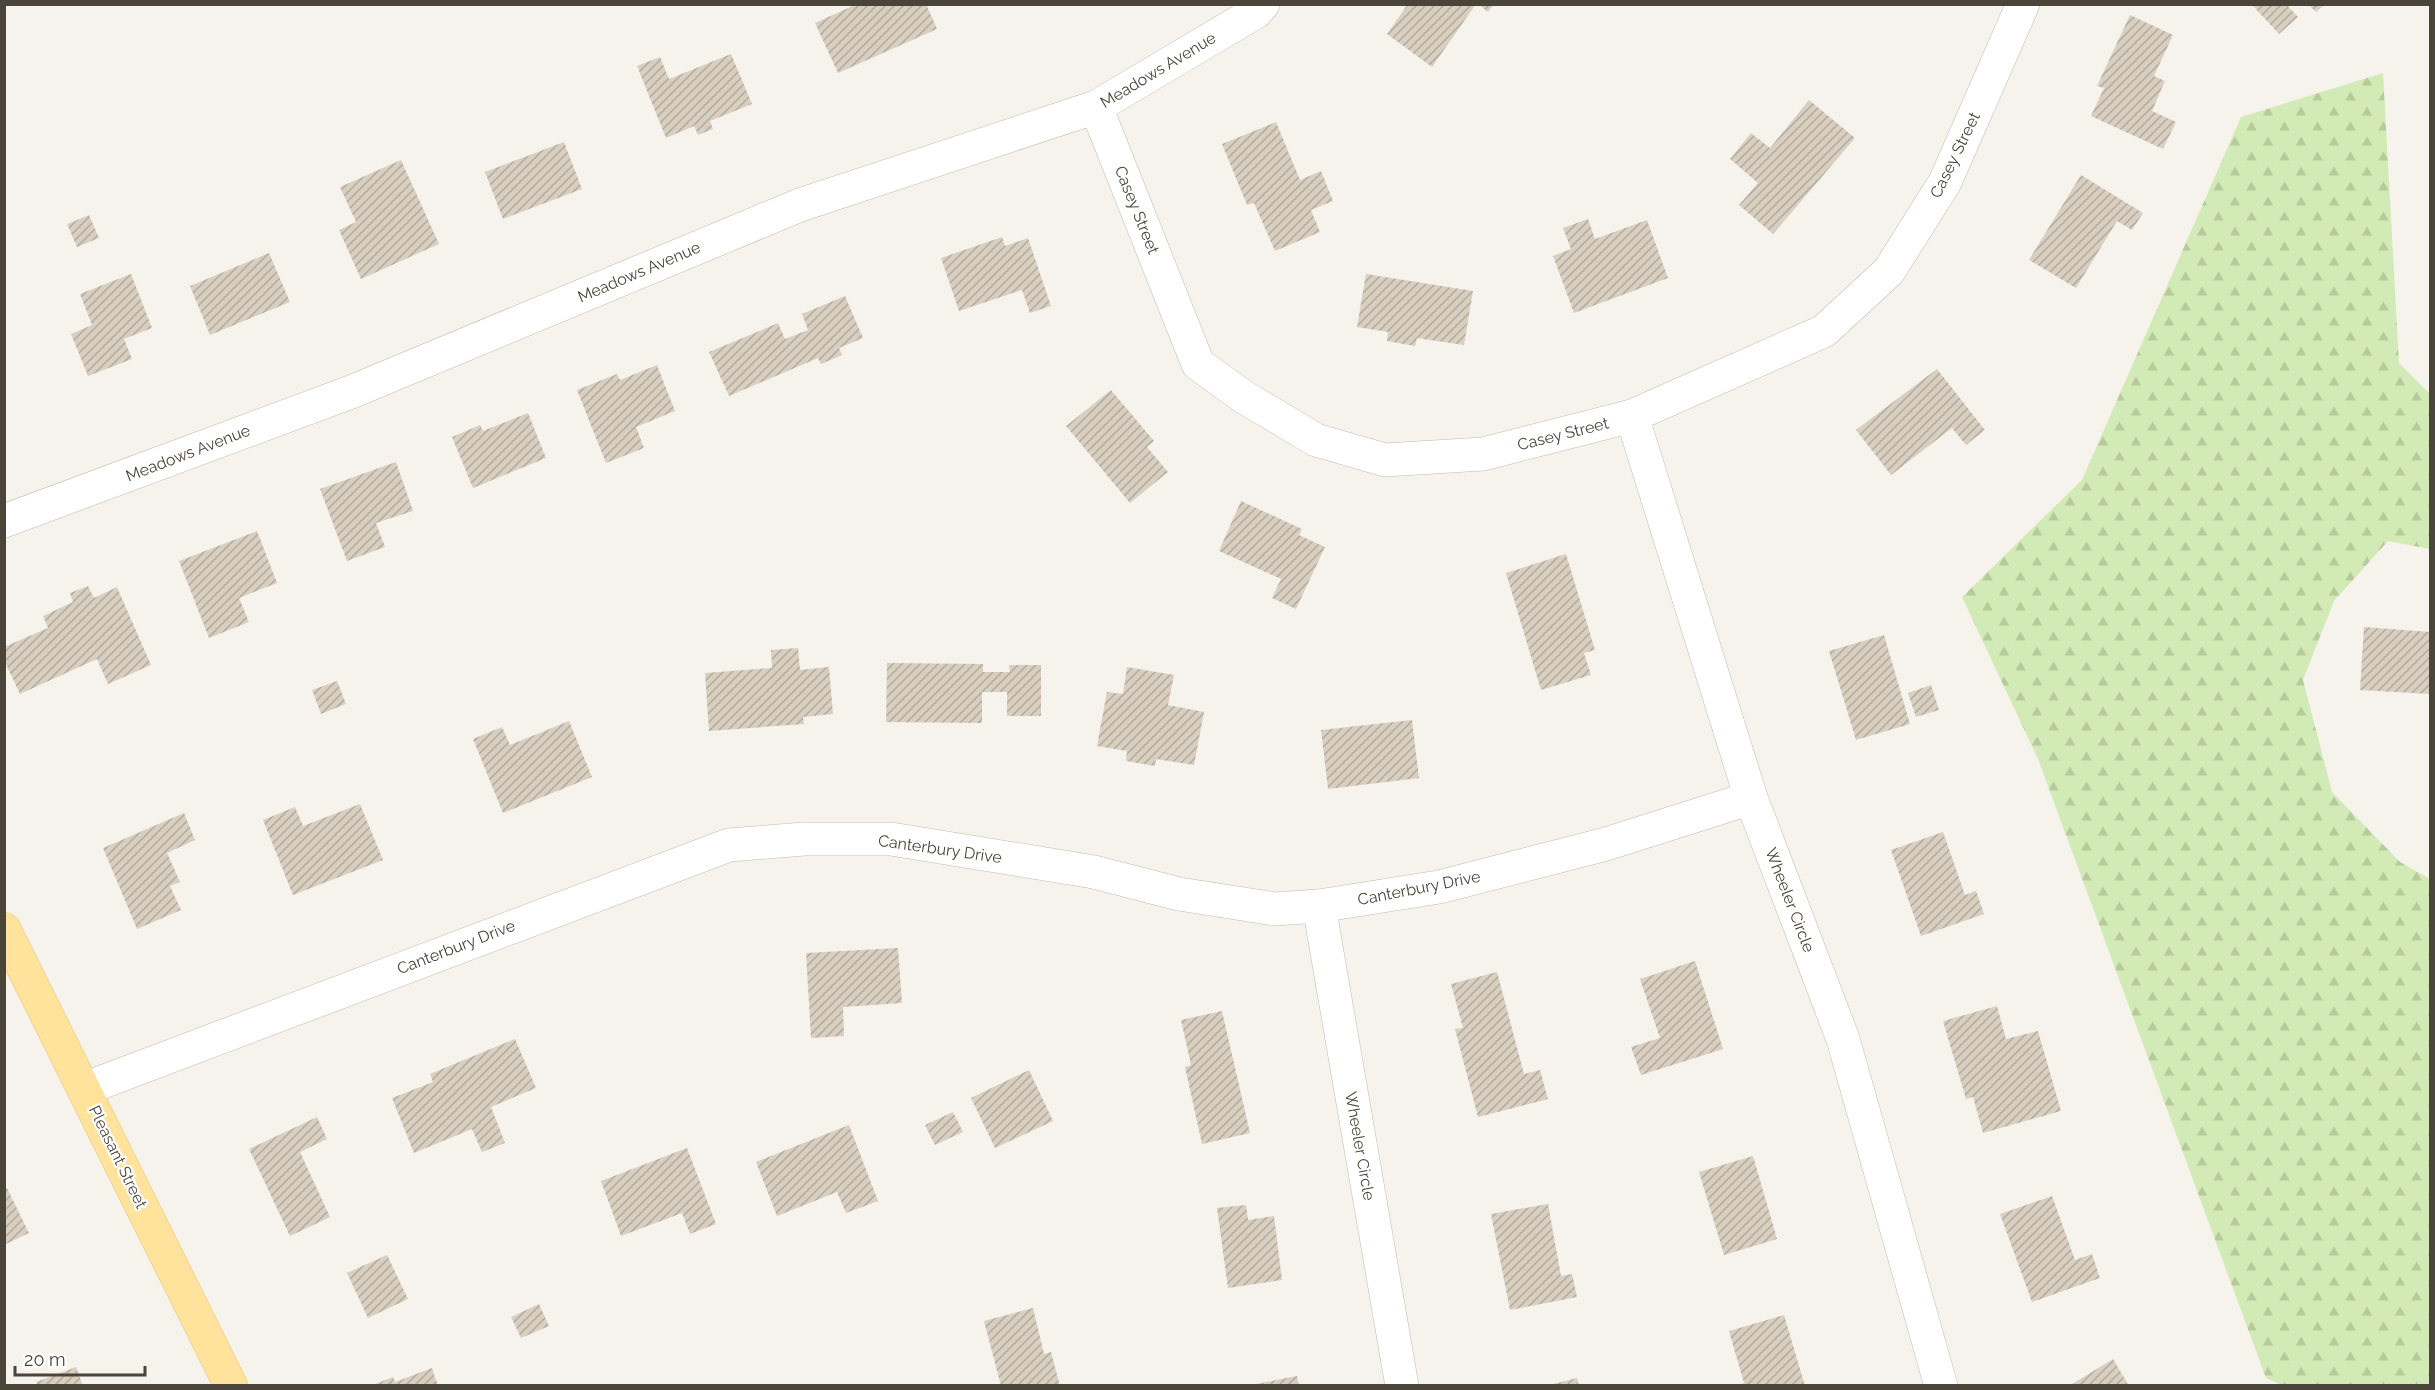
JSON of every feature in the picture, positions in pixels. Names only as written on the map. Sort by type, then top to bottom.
[{"type":"main road","name":"Pleasant Street","points":[[4,929],[231,1386]]},
{"type":"street","name":"Meadows Avenue","points":[[4,521],[351,392],[800,205],[1096,107],[1256,12],[1263,4]]},
{"type":"street","name":"Casey Street","points":[[1096,107],[1198,364],[1244,397],[1316,440],[1385,460],[1483,454],[1632,416],[1824,331],[1889,271],[1945,182],[2023,4]]},
{"type":"street","name":"Wheeler Circle","points":[[1632,416],[1750,798],[1843,1039],[1941,1386]]},
{"type":"street","name":"Canterbury Drive","points":[[84,1089],[729,845],[804,839],[891,839],[1094,872],[1179,894],[1275,909],[1319,906],[1439,887],[1606,843],[1750,798]]},
{"type":"street","name":"Wheeler Circle","points":[[1319,906],[1402,1386]]},
{"type":"green space","points":[[2383,73],[2399,363],[2430,394],[2430,549],[2388,541],[2334,601],[2303,680],[2332,792],[2400,862],[2430,879],[2430,1385],[2282,1385],[2266,1378],[2038,759],[1962,597],[2082,480],[2241,117]]},
{"type":"building","points":[[857,4],[926,4],[937,29],[838,73],[815,23]]},
{"type":"building","points":[[1408,4],[1476,4],[1432,67],[1387,34]]},
{"type":"building","points":[[1478,4],[1494,4],[1488,12]]},
{"type":"building","points":[[2254,4],[2286,4],[2298,17],[2279,34],[2253,6]]},
{"type":"building","points":[[2309,5],[2324,5],[2316,12]]},
{"type":"building","points":[[2130,15],[2173,35],[2154,76],[2165,81],[2152,111],[2176,122],[2163,149],[2091,116],[2104,88],[2097,86]]},
{"type":"building","points":[[731,54],[752,104],[710,121],[713,129],[698,135],[694,126],[666,138],[637,66],[660,57],[669,79]]},
{"type":"building","points":[[1809,100],[1855,138],[1773,234],[1739,205],[1758,183],[1730,159],[1751,133],[1770,148]]},
{"type":"building","points":[[1276,122],[1300,180],[1321,171],[1333,201],[1311,210],[1320,232],[1275,251],[1254,203],[1247,205],[1222,144]]},
{"type":"building","points":[[564,142],[582,189],[503,219],[485,172]]},
{"type":"building","points":[[401,160],[439,244],[361,279],[339,230],[356,222],[340,187]]},
{"type":"building","points":[[2081,175],[2143,213],[2132,230],[2117,221],[2076,288],[2029,260]]},
{"type":"building","points":[[89,215],[99,238],[77,247],[67,224]]},
{"type":"building","points":[[1588,219],[1595,239],[1647,220],[1668,278],[1574,313],[1553,256],[1571,249],[1563,228]]},
{"type":"building","points":[[1002,237],[1005,246],[1028,238],[1051,306],[1030,313],[1022,290],[959,311],[941,258]]},
{"type":"building","points":[[269,253],[290,302],[210,335],[190,286]]},
{"type":"building","points":[[131,274],[152,328],[124,339],[132,359],[88,376],[71,334],[92,325],[80,294]]},
{"type":"building","points":[[1366,274],[1473,291],[1464,345],[1417,338],[1415,346],[1387,341],[1388,332],[1357,327]]},
{"type":"building","points":[[845,296],[863,338],[839,348],[842,355],[821,364],[818,358],[729,396],[709,352],[778,323],[785,339],[808,330],[802,314]]},
{"type":"building","points":[[657,365],[675,411],[636,427],[644,448],[606,463],[577,390],[617,374],[620,380]]},
{"type":"building","points":[[1937,369],[1985,430],[1966,445],[1952,428],[1891,475],[1856,430]]},
{"type":"building","points":[[1111,390],[1154,441],[1147,447],[1168,472],[1130,503],[1066,426]]},
{"type":"building","points":[[528,413],[546,458],[473,488],[452,437],[480,425],[483,431]]},
{"type":"building","points":[[396,462],[413,511],[376,523],[385,547],[347,561],[320,489]]},
{"type":"building","points":[[1241,501],[1302,529],[1299,535],[1325,547],[1296,609],[1272,598],[1281,579],[1219,551]]},
{"type":"building","points":[[257,531],[277,583],[239,598],[249,622],[209,638],[179,561]]},
{"type":"building","points":[[1566,554],[1595,650],[1584,653],[1591,675],[1541,690],[1506,573]]},
{"type":"building","points":[[88,586],[94,598],[117,587],[151,665],[108,684],[97,659],[20,694],[4,660],[4,647],[48,628],[43,616],[73,602],[70,593]]},
{"type":"building","points":[[2364,627],[2430,632],[2430,694],[2360,690]]},
{"type":"building","points":[[1884,635],[1910,724],[1856,740],[1829,651]]},
{"type":"building","points":[[798,648],[800,670],[829,667],[833,714],[803,717],[804,724],[709,731],[705,673],[772,668],[771,650]]},
{"type":"building","points":[[887,663],[983,664],[983,672],[1010,672],[1009,665],[1041,665],[1041,716],[1007,716],[1007,692],[982,692],[982,723],[886,722]]},
{"type":"building","points":[[1127,667],[1174,675],[1168,705],[1204,712],[1194,765],[1156,759],[1155,766],[1126,761],[1127,751],[1097,746],[1107,692],[1123,694]]},
{"type":"building","points":[[337,681],[346,704],[321,714],[312,690]]},
{"type":"building","points":[[1931,685],[1939,710],[1916,717],[1908,693]]},
{"type":"building","points":[[1412,720],[1419,778],[1328,789],[1321,730]]},
{"type":"building","points":[[569,721],[592,777],[503,813],[473,739],[502,727],[510,745]]},
{"type":"building","points":[[360,804],[383,860],[293,895],[263,820],[295,807],[303,826]]},
{"type":"building","points":[[184,813],[195,840],[167,853],[180,882],[170,886],[181,910],[137,929],[103,848]]},
{"type":"building","points":[[1943,832],[1965,895],[1976,891],[1984,914],[1921,936],[1891,850]]},
{"type":"building","points":[[898,948],[902,1003],[843,1007],[844,1036],[811,1038],[806,953]]},
{"type":"building","points":[[1695,961],[1723,1049],[1641,1075],[1631,1047],[1660,1038],[1640,979]]},
{"type":"building","points":[[1497,972],[1524,1074],[1540,1070],[1548,1099],[1478,1117],[1455,1029],[1463,1028],[1451,984]]},
{"type":"building","points":[[1997,1006],[2006,1039],[2038,1031],[2061,1111],[1983,1133],[1973,1097],[1966,1099],[1943,1021]]},
{"type":"building","points":[[1222,1011],[1250,1133],[1202,1144],[1185,1067],[1191,1065],[1181,1020]]},
{"type":"building","points":[[515,1039],[536,1088],[491,1107],[505,1143],[482,1152],[472,1129],[414,1153],[392,1098],[433,1082],[430,1074]]},
{"type":"building","points":[[1029,1070],[1053,1121],[995,1148],[971,1098]]},
{"type":"building","points":[[953,1112],[963,1132],[935,1145],[925,1125]]},
{"type":"building","points":[[317,1117],[327,1139],[300,1152],[330,1217],[290,1236],[249,1149]]},
{"type":"building","points":[[849,1125],[878,1201],[846,1213],[837,1192],[777,1216],[756,1162]]},
{"type":"building","points":[[687,1148],[716,1224],[690,1234],[682,1213],[621,1236],[601,1181]]},
{"type":"building","points":[[1753,1156],[1777,1239],[1724,1255],[1699,1172]]},
{"type":"building","points":[[7,1188],[29,1233],[4,1245],[4,1189]]},
{"type":"building","points":[[2052,1196],[2075,1260],[2092,1254],[2100,1278],[2032,1302],[2000,1214]]},
{"type":"building","points":[[1548,1204],[1561,1276],[1572,1274],[1577,1297],[1510,1310],[1491,1214]]},
{"type":"building","points":[[1246,1205],[1248,1220],[1274,1216],[1282,1280],[1228,1288],[1217,1208]]},
{"type":"building","points":[[387,1255],[408,1299],[368,1318],[347,1273]]},
{"type":"building","points":[[539,1304],[549,1326],[521,1338],[511,1317]]},
{"type":"building","points":[[1033,1308],[1044,1354],[1051,1352],[1060,1386],[1001,1386],[984,1321]]},
{"type":"building","points":[[1784,1315],[1805,1386],[1737,1386],[1744,1383],[1729,1331]]},
{"type":"building","points":[[2113,1359],[2129,1386],[2069,1386]]},
{"type":"building","points":[[76,1367],[83,1386],[38,1386],[36,1382]]},
{"type":"building","points":[[432,1368],[438,1386],[370,1386],[393,1377],[395,1382]]},
{"type":"building","points":[[1297,1376],[1299,1386],[1257,1386],[1256,1384]]},
{"type":"building","points":[[1577,1378],[1579,1386],[1549,1386],[1549,1385]]}]
